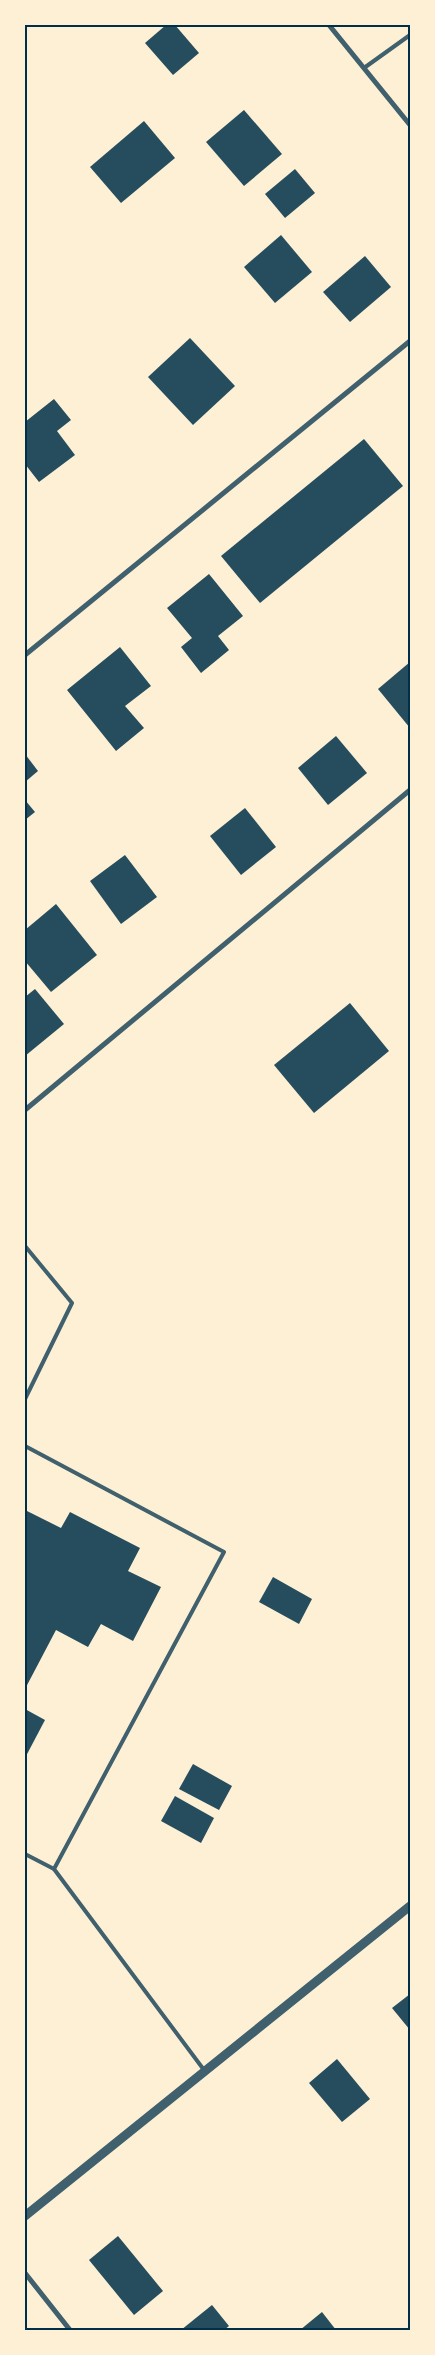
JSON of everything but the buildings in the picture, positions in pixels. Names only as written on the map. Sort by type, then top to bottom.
[{"type":"street","points":[[329,25],[410,124]]},
{"type":"street","points":[[25,655],[410,341]]},
{"type":"street","points":[[25,1110],[410,790]]},
{"type":"street","points":[[25,2216],[410,1906]]},
{"type":"street","points":[[25,2273],[70,2330]]},
{"type":"lane","points":[[364,68],[410,35]]},
{"type":"lane","points":[[25,1246],[72,1303],[25,1399]]},
{"type":"lane","points":[[25,1446],[224,1552],[54,1869]]},
{"type":"lane","points":[[25,1854],[54,1869],[204,2070]]}]
